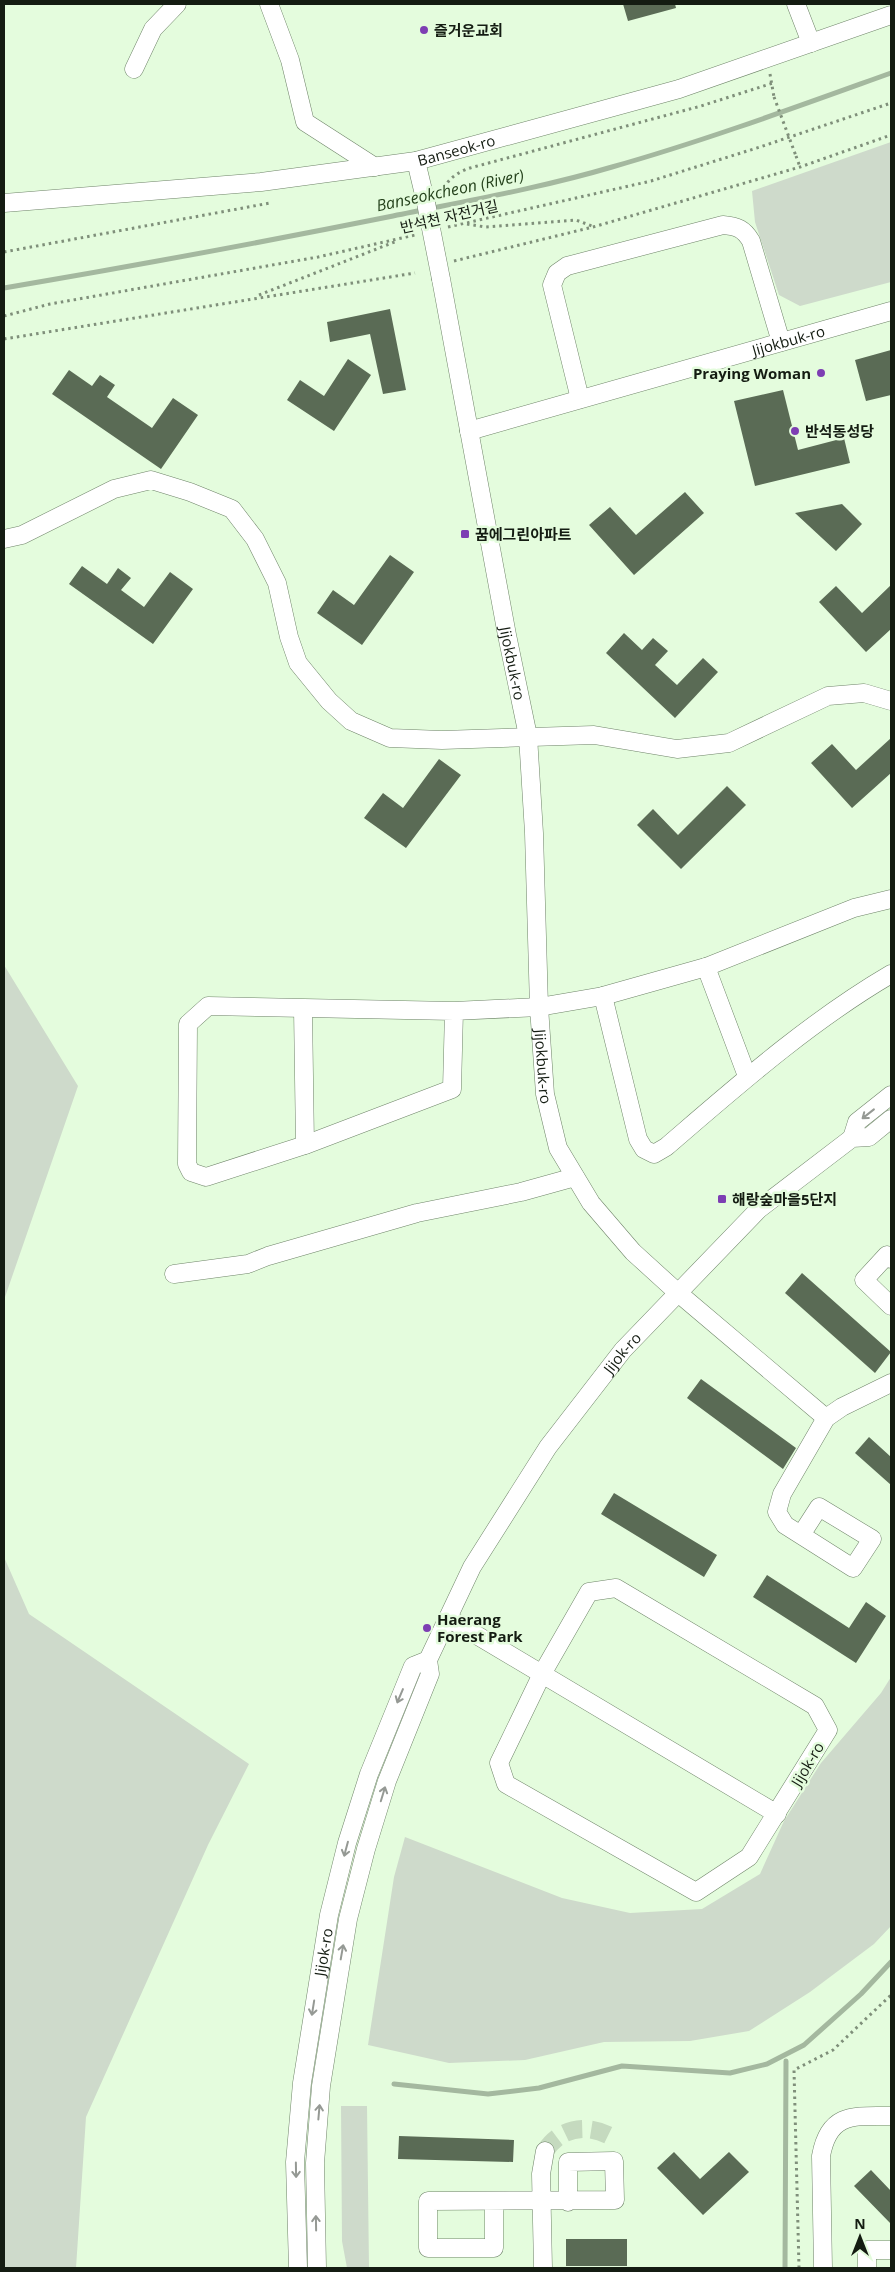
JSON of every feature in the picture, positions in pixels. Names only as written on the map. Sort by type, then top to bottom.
[{"type":"street","points":[[134,70],[153,28],[177,4]]},
{"type":"street","points":[[270,4],[290,60],[305,122],[375,167]]},
{"type":"street","points":[[796,4],[811,43]]},
{"type":"street","name":"Banseok-ro","points":[[4,203],[261,182],[416,161],[679,89],[891,15]]},
{"type":"street","points":[[416,161],[434,200],[441,279],[469,431]]},
{"type":"street","points":[[580,399],[552,285],[557,274],[567,266],[723,225],[735,226],[746,232],[751,241],[781,342]]},
{"type":"street","name":"Jijokbuk-ro","points":[[826,1418],[677,1292],[633,1252],[591,1203],[558,1148],[545,1094],[539,1007],[534,834],[528,736],[469,431],[891,311]]},
{"type":"street","points":[[4,539],[22,535],[114,489],[151,480],[190,492],[232,509],[256,539],[277,583],[289,637],[298,663],[329,701],[351,721],[390,738],[442,740],[594,735],[677,749],[729,742],[828,696],[864,693],[891,701]]},
{"type":"street","points":[[454,1011],[452,1090],[305,1145],[206,1177],[191,1172],[187,1164],[188,1024],[208,1006],[454,1011],[539,1007],[603,996],[706,967],[854,908],[891,899]]},
{"type":"street","points":[[706,967],[747,1076]]},
{"type":"street","points":[[603,996],[638,1139],[644,1148],[654,1154],[666,1147],[747,1076],[816,1025],[891,974]]},
{"type":"street","points":[[303,1009],[305,1145]]},
{"type":"street","name":"Jijok-ro","points":[[852,1138],[857,1122],[891,1095]]},
{"type":"street","name":"Jijok-ro","points":[[317,2268],[315,2163],[321,2086],[348,1919],[366,1849],[387,1781],[430,1674],[428,1660],[472,1567],[548,1447],[623,1350],[677,1292],[759,1209],[852,1138],[869,1137],[891,1119]]},
{"type":"street","points":[[174,1274],[248,1264],[268,1256],[417,1213],[521,1192],[575,1176]]},
{"type":"street","points":[[891,1259],[887,1255],[864,1280],[891,1306]]},
{"type":"street","points":[[801,1535],[785,1525],[777,1512],[782,1494],[826,1418],[856,1399],[891,1383]]},
{"type":"street","name":"Jijok-ro","points":[[616,1588],[815,1706],[828,1730],[749,1857],[696,1892],[506,1784],[499,1763],[542,1674],[590,1592],[616,1588]]},
{"type":"street","points":[[448,1618],[777,1814]]},
{"type":"street","name":"Jijok-ro","points":[[298,2268],[296,2162],[302,2084],[329,1915],[347,1843],[369,1774],[413,1666],[428,1660]]},
{"type":"street","points":[[823,2268],[821,2156],[824,2139],[837,2124],[852,2116],[891,2116]]},
{"type":"street","points":[[543,2268],[541,2174],[545,2151]]},
{"type":"street","points":[[494,2202],[494,2248],[428,2248],[428,2201],[568,2202]]},
{"type":"street","points":[[867,2268],[867,2250],[891,2250]]},
{"type":"path","points":[[766,58],[773,83],[774,98],[800,167]]},
{"type":"path","points":[[434,200],[456,173],[470,168],[702,106],[773,83]]},
{"type":"path","name":"반석천 자전거길","points":[[446,228],[651,181],[760,148],[891,103]]},
{"type":"path","points":[[454,261],[593,227],[800,167],[891,135]]},
{"type":"path","points":[[4,252],[270,203]]},
{"type":"path","points":[[464,224],[485,227],[576,220],[593,227]]},
{"type":"path","name":"반석천 자전거길","points":[[4,316],[50,304],[318,257],[418,234]]},
{"type":"path","points":[[254,298],[408,236]]},
{"type":"path","points":[[4,339],[414,273]]},
{"type":"path","points":[[800,2268],[794,2070],[833,2050],[891,1995]]},
{"type":"green space","points":[[891,142],[891,282],[800,306],[779,295],[755,222],[752,191]]},
{"type":"green space","points":[[4,965],[78,1086],[4,1300]]},
{"type":"green space","points":[[4,1557],[29,1614],[249,1764],[208,1845],[86,2117],[76,2268],[4,2268]]},
{"type":"green space","points":[[891,1677],[891,1926],[874,1944],[810,1992],[749,2031],[690,2041],[604,2042],[525,2060],[449,2063],[368,2045],[394,1877],[405,1837],[562,1898],[630,1913],[702,1909],[760,1874],[784,1821],[821,1763],[881,1693]]},
{"type":"green space","points":[[341,2106],[367,2106],[369,2268],[347,2268],[342,2241]]},
{"type":"building","points":[[623,4],[675,4],[676,8],[628,21]]},
{"type":"building","points":[[390,309],[406,390],[383,394],[370,334],[330,342],[327,322]]},
{"type":"building","points":[[891,350],[891,395],[866,401],[855,360]]},
{"type":"building","points":[[348,359],[371,375],[334,431],[287,400],[300,380],[324,396]]},
{"type":"building","points":[[69,370],[92,386],[100,375],[115,385],[107,397],[152,428],[173,398],[198,415],[161,469],[52,394]]},
{"type":"building","points":[[783,390],[798,450],[844,438],[850,463],[755,486],[734,401]]},
{"type":"building","points":[[685,492],[704,513],[634,575],[589,525],[610,507],[636,535]]},
{"type":"building","points":[[842,504],[862,524],[836,551],[795,513]]},
{"type":"building","points":[[390,555],[414,572],[362,645],[317,613],[333,590],[354,605]]},
{"type":"building","points":[[82,566],[107,584],[118,568],[131,578],[121,590],[144,607],[170,572],[193,589],[153,644],[69,584]]},
{"type":"building","points":[[891,585],[891,629],[866,652],[819,602],[836,586],[862,613]]},
{"type":"building","points":[[624,633],[642,650],[653,638],[668,651],[655,665],[677,685],[703,658],[718,672],[675,718],[606,653]]},
{"type":"building","points":[[891,738],[891,773],[852,808],[811,763],[832,744],[856,770]]},
{"type":"building","points":[[439,759],[461,775],[406,848],[364,818],[383,793],[403,808]]},
{"type":"building","points":[[727,786],[746,805],[681,869],[637,825],[653,809],[678,835]]},
{"type":"building","points":[[802,1273],[891,1352],[875,1373],[785,1293]]},
{"type":"building","points":[[701,1379],[796,1448],[783,1469],[687,1398]]},
{"type":"building","points":[[869,1437],[891,1457],[891,1485],[855,1453]]},
{"type":"building","points":[[614,1493],[717,1555],[704,1577],[601,1514]]},
{"type":"building","points":[[767,1575],[849,1628],[866,1602],[886,1616],[856,1663],[753,1597]]},
{"type":"building","points":[[399,2136],[514,2140],[513,2162],[398,2159]]},
{"type":"building","points":[[674,2152],[700,2179],[729,2152],[749,2172],[703,2215],[657,2168]]},
{"type":"building","points":[[871,2170],[891,2191],[891,2224],[854,2186]]},
{"type":"building","points":[[566,2239],[627,2239],[627,2266],[566,2266]]},
{"type":"waterway","name":"Banseokcheon (River)","points":[[4,288],[296,235],[531,188],[683,146],[891,73]]},
{"type":"waterway","points":[[394,2084],[488,2094],[539,2088],[622,2066],[730,2073],[767,2064],[804,2045],[861,1994],[891,1962]]},
{"type":"waterway","points":[[785,2268],[786,2061]]},
{"type":"tunnel","points":[[545,2151],[559,2137],[575,2130],[593,2130],[612,2137]]},
{"type":"place","name":"즐거운교회","points":[[424,30]]},
{"type":"place","name":"Praying Woman","points":[[821,373]]},
{"type":"place","name":"반석동성당","points":[[795,431]]},
{"type":"place","name":"꿈에그린아파트","points":[[465,534]]},
{"type":"place","name":"해랑숲마을5단지","points":[[722,1199]]},
{"type":"place","name":"Haerang Forest Park","points":[[427,1628]]}]
